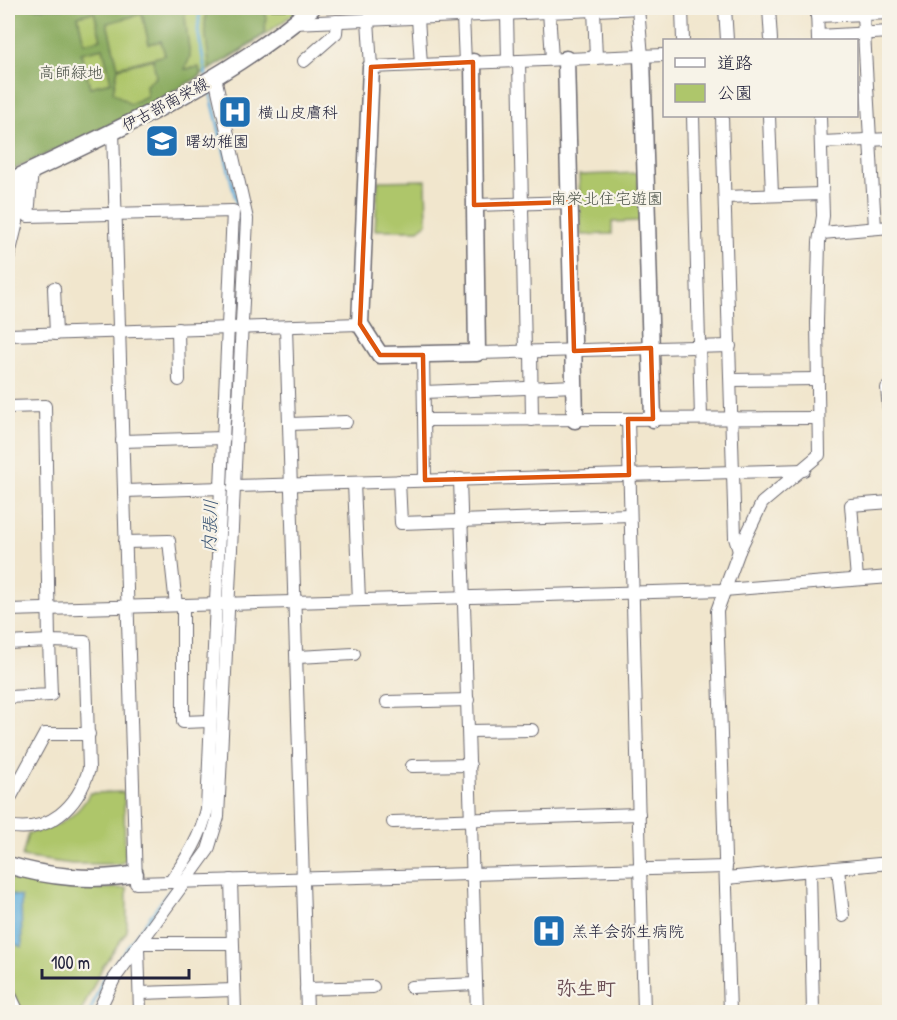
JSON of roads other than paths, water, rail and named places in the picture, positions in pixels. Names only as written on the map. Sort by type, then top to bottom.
[{"type":"street","name":"伊古部南栄線","points":[[20,176],[210,80],[294,23],[312,8]]},
{"type":"street","points":[[638,8],[642,57],[653,419]]},
{"type":"street","points":[[294,23],[642,8]]},
{"type":"street","points":[[682,8],[683,39]]},
{"type":"street","points":[[725,8],[727,39]]},
{"type":"street","points":[[769,8],[771,39]]},
{"type":"street","points":[[594,9],[596,58]]},
{"type":"street","points":[[549,11],[559,59],[570,202],[575,420]]},
{"type":"street","points":[[890,13],[864,15],[817,12],[818,38],[890,32]]},
{"type":"street","points":[[507,14],[514,61],[523,204],[532,420]]},
{"type":"street","points":[[864,15],[869,140],[876,228]]},
{"type":"street","points":[[463,16],[469,63],[477,353]]},
{"type":"street","points":[[418,18],[421,65]]},
{"type":"street","points":[[368,20],[370,67],[360,324],[380,355],[730,346]]},
{"type":"street","points":[[304,61],[336,33],[337,21]]},
{"type":"street","points":[[370,67],[663,55]]},
{"type":"street","points":[[98,1012],[114,979],[188,881],[208,850],[218,817],[247,219],[210,80]]},
{"type":"street","points":[[693,117],[701,418]]},
{"type":"street","points":[[722,117],[735,538],[740,551]]},
{"type":"street","points":[[770,117],[772,195]]},
{"type":"street","points":[[730,1012],[717,611],[740,551],[762,503],[804,470],[819,455],[817,379],[819,242],[822,233],[820,117]]},
{"type":"street","points":[[113,131],[136,883],[640,868],[726,872],[810,870],[890,863]]},
{"type":"street","points":[[821,142],[890,139]]},
{"type":"street","points":[[20,176],[28,216],[233,211],[207,809],[203,828],[171,881]]},
{"type":"street","points":[[8,259],[17,222],[20,176]]},
{"type":"street","points":[[725,197],[822,194]]},
{"type":"street","points":[[474,206],[570,202]]},
{"type":"street","points":[[822,233],[890,227]]},
{"type":"street","points":[[54,288],[56,334]]},
{"type":"street","points":[[8,335],[360,324]]},
{"type":"street","points":[[286,327],[298,657],[307,1012]]},
{"type":"street","points":[[178,329],[179,380]]},
{"type":"street","points":[[423,355],[425,480]]},
{"type":"street","points":[[731,380],[817,379]]},
{"type":"street","points":[[424,392],[575,386]]},
{"type":"street","points":[[890,388],[887,388],[890,422]]},
{"type":"street","points":[[8,407],[45,406],[51,695],[8,697]]},
{"type":"street","points":[[425,420],[818,418]]},
{"type":"street","points":[[628,419],[644,1012]]},
{"type":"street","points":[[290,424],[346,422]]},
{"type":"street","points":[[123,441],[224,438]]},
{"type":"street","points":[[235,486],[804,470]]},
{"type":"street","points":[[460,479],[477,1012]]},
{"type":"street","points":[[399,481],[401,523],[630,515]]},
{"type":"street","points":[[354,483],[359,600]]},
{"type":"street","points":[[124,491],[222,488]]},
{"type":"street","points":[[857,579],[851,505],[890,502]]},
{"type":"street","points":[[125,542],[169,541],[179,605],[183,722],[210,721]]},
{"type":"street","points":[[8,610],[724,590],[890,577]]},
{"type":"street","points":[[8,643],[85,642],[89,734],[89,769],[84,787],[72,802],[50,822],[38,827],[8,826]]},
{"type":"street","points":[[298,657],[354,654]]},
{"type":"street","points":[[387,702],[468,700]]},
{"type":"street","points":[[469,731],[532,730]]},
{"type":"street","points":[[8,802],[45,734],[89,734]]},
{"type":"street","points":[[412,766],[470,765]]},
{"type":"street","points":[[393,822],[639,814]]},
{"type":"street","points":[[8,865],[62,876],[93,878],[135,874]]},
{"type":"street","points":[[838,868],[843,916]]},
{"type":"street","points":[[810,870],[813,1012]]},
{"type":"street","points":[[231,880],[235,1012]]},
{"type":"street","points":[[140,945],[232,943]]},
{"type":"street","points":[[140,945],[140,1012]]},
{"type":"street","points":[[411,987],[476,984]]},
{"type":"street","points":[[306,989],[374,987]]},
{"type":"street","points":[[140,993],[234,990]]},
{"type":"street","points":[[9,996],[18,1012]]},
{"type":"water","points":[[8,894],[21,897],[22,947],[12,943],[8,945]]},
{"type":"waterway","name":"内張川","points":[[200,8],[198,31],[206,75]]},
{"type":"waterway","name":"内張川","points":[[209,87],[238,209]]},
{"type":"waterway","name":"内張川","points":[[237,239],[240,231],[239,216]]},
{"type":"waterway","name":"内張川","points":[[219,679],[222,608]]},
{"type":"waterway","name":"内張川","points":[[90,1012],[102,981],[174,885]]},
{"type":"railway","points":[[266,8],[367,8]]},
{"type":"place","name":"横山皮膚科","points":[[235,112]]},
{"type":"place","name":"曙幼稚園","points":[[162,141]]},
{"type":"place","name":"羔羊会弥生病院","points":[[549,931]]},
{"type":"district","name":"弥生町","points":[[586,988]]},
{"type":"park label","name":"高師緑地","points":[[71,72]]},
{"type":"park label","name":"南栄北住宅遊園","points":[[607,198]]}]
